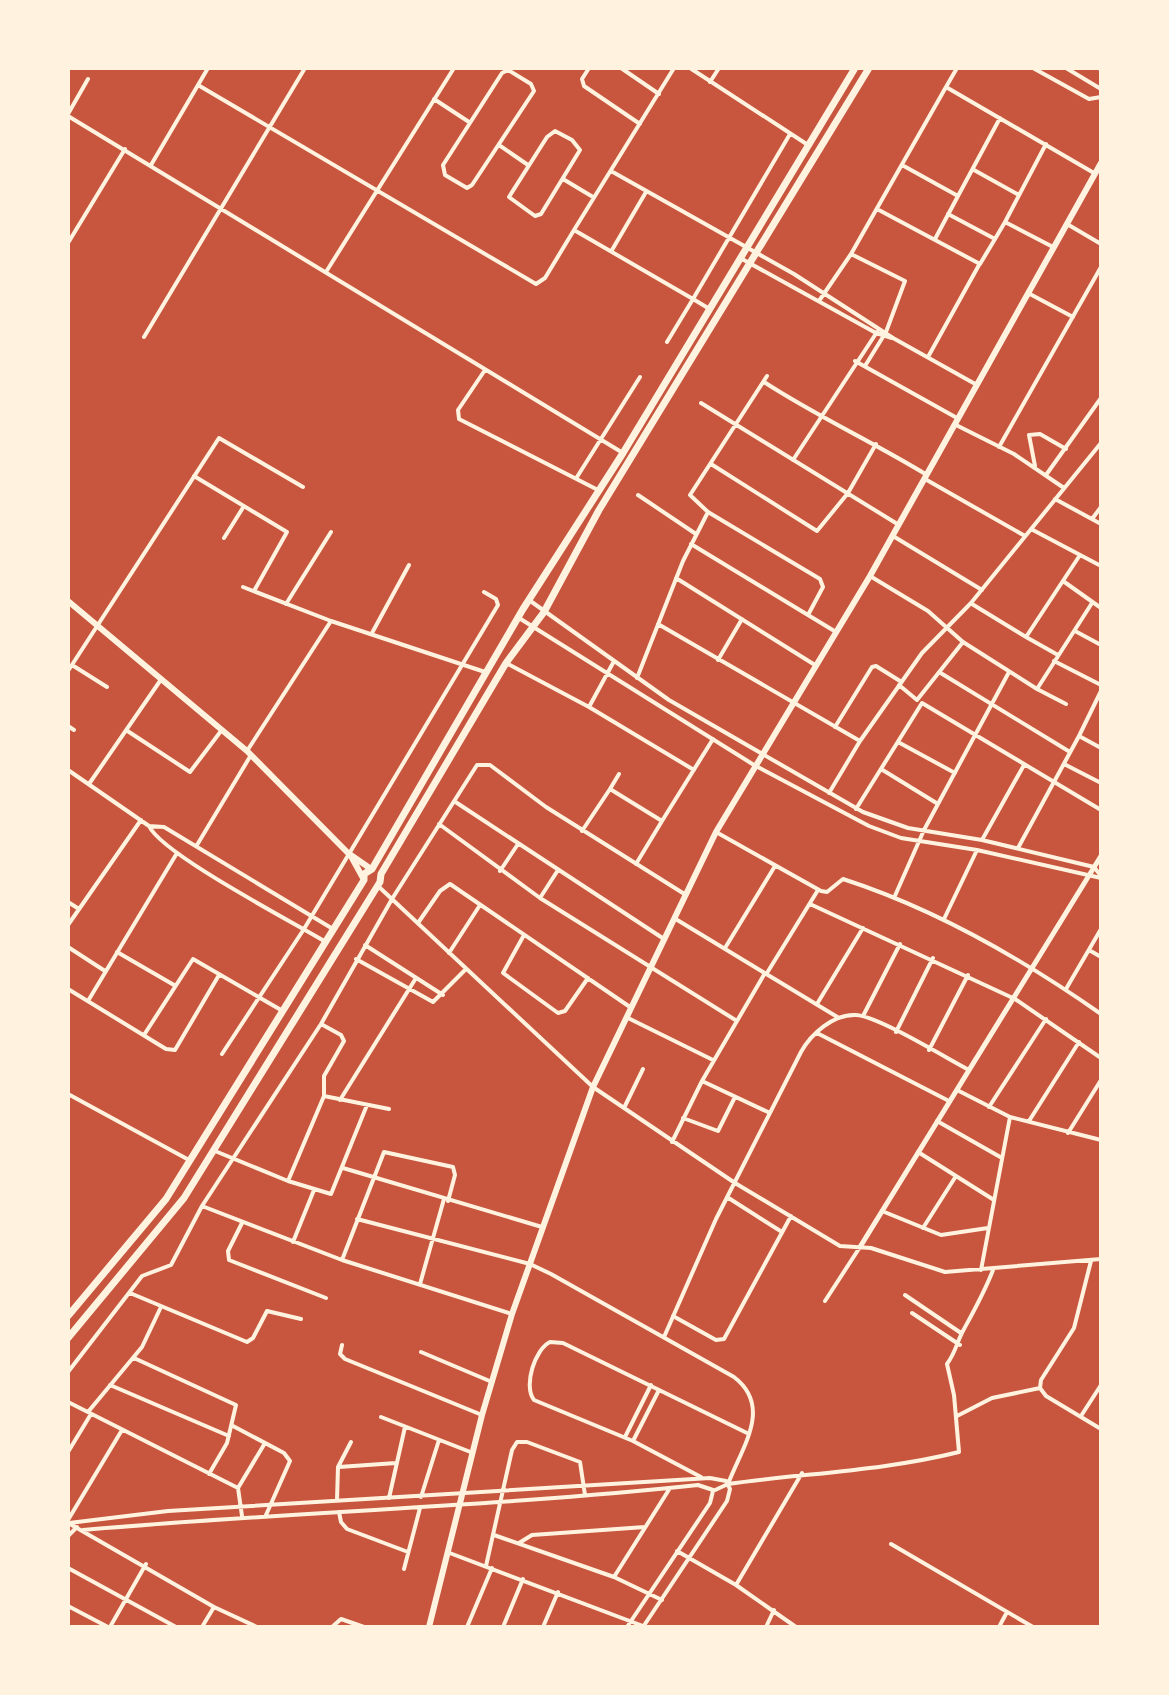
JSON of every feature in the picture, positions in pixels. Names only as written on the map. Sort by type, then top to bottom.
[{"type":"main road","points":[[68,1316],[148,1224],[191,1161],[371,869],[488,674],[528,600],[600,491],[855,68]]},
{"type":"main road","points":[[68,1338],[170,1217],[213,1150],[376,885],[506,663],[544,612],[599,510],[869,68]]},
{"type":"main road","points":[[429,1627],[482,1415],[512,1314],[593,1087],[625,1017],[716,832],[870,576],[1101,163]]},
{"type":"main road","points":[[68,601],[249,753],[349,854],[381,874]]},
{"type":"main road","points":[[349,854],[368,886],[376,885]]},
{"type":"street","points":[[151,165],[208,68]]},
{"type":"street","points":[[144,337],[305,68]]},
{"type":"street","points":[[326,272],[454,68]]},
{"type":"street","points":[[589,68],[582,79],[584,86],[640,124]]},
{"type":"street","points":[[621,68],[659,94]]},
{"type":"street","points":[[198,85],[375,192],[536,284],[545,278],[674,68]]},
{"type":"street","points":[[690,68],[808,145]]},
{"type":"street","points":[[710,82],[719,68]]},
{"type":"street","points":[[818,302],[851,254],[957,68]]},
{"type":"street","points":[[1033,68],[1089,99],[1101,97]]},
{"type":"street","points":[[1066,68],[1101,89]]},
{"type":"street","points":[[505,70],[531,84],[534,91],[499,145],[469,188],[445,175],[443,165],[505,70]]},
{"type":"street","points":[[88,79],[68,115],[623,453]]},
{"type":"street","points":[[946,87],[1094,173]]},
{"type":"street","points":[[434,99],[470,122]]},
{"type":"street","points":[[935,239],[1000,118]]},
{"type":"street","points":[[557,131],[580,148],[563,179],[541,214],[535,216],[509,197],[547,137],[557,131]]},
{"type":"street","points":[[667,342],[790,134]]},
{"type":"street","points":[[928,357],[1046,144]]},
{"type":"street","points":[[499,145],[528,165]]},
{"type":"street","points":[[68,243],[125,149]]},
{"type":"street","points":[[902,165],[958,196]]},
{"type":"street","points":[[974,170],[1019,195]]},
{"type":"street","points":[[611,171],[824,293],[878,331]]},
{"type":"street","points":[[563,179],[593,197]]},
{"type":"street","points":[[612,250],[646,192]]},
{"type":"street","points":[[877,209],[980,264]]},
{"type":"street","points":[[948,214],[995,239]]},
{"type":"street","points":[[1005,222],[1053,247]]},
{"type":"street","points":[[1067,224],[1101,244]]},
{"type":"street","points":[[574,230],[708,308]]},
{"type":"street","points":[[851,254],[905,281],[884,334],[865,366]]},
{"type":"street","points":[[739,257],[977,385]]},
{"type":"street","points":[[999,447],[1101,267]]},
{"type":"street","points":[[1028,293],[1073,317]]},
{"type":"street","points":[[793,460],[855,361],[887,322]]},
{"type":"street","points":[[855,361],[1036,467],[1064,488]]},
{"type":"street","points":[[485,370],[458,410],[459,419],[600,491]]},
{"type":"street","points":[[767,376],[738,426],[690,496],[708,512],[822,582],[823,587],[808,615]]},
{"type":"street","points":[[577,477],[640,377]]},
{"type":"street","points":[[764,382],[819,418],[876,444],[1025,536]]},
{"type":"street","points":[[1046,475],[1101,398]]},
{"type":"street","points":[[701,403],[899,525]]},
{"type":"street","points":[[1036,467],[1029,435],[1046,436],[1066,449]]},
{"type":"street","points":[[68,671],[219,438],[303,487]]},
{"type":"street","points":[[828,794],[899,682],[982,590],[1101,443]]},
{"type":"street","points":[[711,464],[814,530],[823,529],[876,444]]},
{"type":"street","points":[[194,476],[287,532],[254,591]]},
{"type":"street","points":[[638,495],[696,534]]},
{"type":"street","points":[[1055,499],[1101,524]]},
{"type":"street","points":[[224,538],[244,506]]},
{"type":"street","points":[[1092,519],[1101,507]]},
{"type":"street","points":[[637,678],[690,544],[708,512]]},
{"type":"street","points":[[1031,529],[1101,566]]},
{"type":"street","points":[[286,604],[331,532]]},
{"type":"street","points":[[893,536],[982,590]]},
{"type":"street","points":[[690,544],[836,632]]},
{"type":"street","points":[[1026,637],[1080,555]]},
{"type":"street","points":[[372,633],[409,565]]},
{"type":"street","points":[[870,576],[949,626],[963,642],[1066,704]]},
{"type":"street","points":[[676,578],[815,665]]},
{"type":"street","points":[[1063,581],[1101,608]]},
{"type":"street","points":[[243,587],[331,621],[488,674]]},
{"type":"street","points":[[222,1054],[304,929],[498,605],[496,599],[484,592]]},
{"type":"street","points":[[528,600],[613,663],[760,755],[856,809],[897,825],[982,840],[1094,867],[1101,877]]},
{"type":"street","points":[[971,603],[1101,685]]},
{"type":"street","points":[[1037,689],[1092,603]]},
{"type":"street","points":[[519,618],[754,765],[869,826],[919,841],[977,850],[1088,877],[1101,877]]},
{"type":"street","points":[[718,660],[742,619]]},
{"type":"street","points":[[197,845],[249,753],[331,621]]},
{"type":"street","points":[[658,624],[860,741]]},
{"type":"street","points":[[1075,631],[1101,645]]},
{"type":"street","points":[[856,809],[919,702],[963,642]]},
{"type":"street","points":[[506,663],[589,707],[694,770]]},
{"type":"street","points":[[589,707],[613,663]]},
{"type":"street","points":[[72,665],[107,687]]},
{"type":"street","points":[[835,727],[873,666],[899,682],[919,702],[1101,810]]},
{"type":"street","points":[[939,672],[1070,752]]},
{"type":"street","points":[[894,898],[924,830],[1010,672]]},
{"type":"street","points":[[89,784],[160,681]]},
{"type":"street","points":[[1018,848],[1101,691]]},
{"type":"street","points":[[68,726],[74,730]]},
{"type":"street","points":[[126,730],[190,772],[222,730]]},
{"type":"street","points":[[1079,736],[1101,748]]},
{"type":"street","points":[[636,864],[713,739]]},
{"type":"street","points":[[898,742],[955,773]]},
{"type":"street","points":[[68,1372],[148,1272],[170,1267],[202,1206],[321,1024],[356,959],[473,769],[485,763],[582,831],[686,895]]},
{"type":"street","points":[[1064,764],[1101,783]]},
{"type":"street","points":[[982,840],[1024,765]]},
{"type":"street","points":[[881,769],[938,804]]},
{"type":"street","points":[[68,770],[149,826],[154,835],[177,853],[325,942]]},
{"type":"street","points":[[582,831],[619,774]]},
{"type":"street","points":[[610,789],[662,821]]},
{"type":"street","points":[[454,801],[664,939]]},
{"type":"street","points":[[68,925],[141,820]]},
{"type":"street","points":[[439,824],[540,898],[737,1021]]},
{"type":"street","points":[[149,826],[164,827],[197,845],[333,929]]},
{"type":"street","points":[[716,832],[818,890],[827,892],[843,879],[944,919],[1034,967],[1101,1014]]},
{"type":"street","points":[[500,871],[518,844]]},
{"type":"street","points":[[944,919],[977,850]]},
{"type":"street","points":[[88,1001],[177,853]]},
{"type":"street","points":[[825,1301],[1101,856]]},
{"type":"street","points":[[725,948],[775,866]]},
{"type":"street","points":[[540,898],[558,870]]},
{"type":"street","points":[[418,924],[447,884],[630,1007]]},
{"type":"street","points":[[376,885],[593,1087],[735,1183],[840,1246],[860,1247],[932,1270],[993,1270],[1101,1259]]},
{"type":"street","points":[[672,1142],[713,1060],[818,890]]},
{"type":"street","points":[[68,902],[79,909]]},
{"type":"street","points":[[810,904],[933,958],[1015,999],[1101,1058]]},
{"type":"street","points":[[449,953],[480,905]]},
{"type":"street","points":[[674,918],[839,1018]]},
{"type":"street","points":[[817,1004],[863,928]]},
{"type":"street","points":[[1066,989],[1101,929]]},
{"type":"street","points":[[524,935],[503,973],[555,1011],[565,1011],[588,978]]},
{"type":"street","points":[[863,1016],[900,944]]},
{"type":"street","points":[[365,945],[443,995]]},
{"type":"street","points":[[68,947],[105,971]]},
{"type":"street","points":[[1089,950],[1101,957]]},
{"type":"street","points":[[117,952],[174,985]]},
{"type":"street","points":[[896,1032],[933,958]]},
{"type":"street","points":[[144,1035],[193,959],[283,1011]]},
{"type":"street","points":[[356,959],[433,1002],[466,969]]},
{"type":"street","points":[[68,989],[166,1049],[175,1050],[219,975]]},
{"type":"street","points":[[929,1050],[968,975]]},
{"type":"street","points":[[340,1100],[416,978]]},
{"type":"street","points":[[664,1337],[727,1197],[805,1046],[817,1033],[839,1018],[863,1016],[969,1070]]},
{"type":"street","points":[[625,1017],[713,1060]]},
{"type":"street","points":[[989,1107],[1046,1019]]},
{"type":"street","points":[[288,1181],[324,1096],[324,1076],[344,1041],[341,1035],[321,1024]]},
{"type":"street","points":[[817,1033],[949,1101]]},
{"type":"street","points":[[1029,1122],[1079,1042]]},
{"type":"street","points":[[624,1108],[643,1069]]},
{"type":"street","points":[[1068,1133],[1101,1080]]},
{"type":"street","points":[[702,1081],[770,1113]]},
{"type":"street","points":[[957,1090],[1010,1117],[1101,1140]]},
{"type":"street","points":[[68,1094],[191,1161]]},
{"type":"street","points":[[324,1096],[389,1109]]},
{"type":"street","points":[[683,1118],[718,1131],[735,1097]]},
{"type":"street","points":[[213,1150],[288,1181],[332,1193],[367,1105]]},
{"type":"street","points":[[981,1270],[1010,1117]]},
{"type":"street","points":[[937,1121],[1002,1158]]},
{"type":"street","points":[[342,1260],[384,1152],[450,1165],[455,1175],[420,1284]]},
{"type":"street","points":[[918,1152],[994,1200]]},
{"type":"street","points":[[343,1168],[371,1179],[542,1227]]},
{"type":"street","points":[[923,1228],[956,1176]]},
{"type":"street","points":[[293,1242],[314,1190]]},
{"type":"street","points":[[727,1197],[782,1232]]},
{"type":"street","points":[[202,1206],[342,1260],[512,1314]]},
{"type":"street","points":[[882,1211],[946,1235],[988,1228]]},
{"type":"street","points":[[673,1316],[716,1340],[724,1339],[791,1215]]},
{"type":"street","points":[[357,1219],[530,1264],[664,1337],[745,1387],[756,1409],[728,1484],[727,1501],[644,1626],[447,1552]]},
{"type":"street","points":[[242,1223],[227,1259],[326,1298]]},
{"type":"street","points":[[1091,1261],[1074,1328],[1041,1380],[1040,1388],[1046,1396],[1101,1429]]},
{"type":"street","points":[[68,1536],[80,1529],[242,1516],[460,1506],[698,1485],[713,1491],[728,1484],[802,1473],[873,1470],[959,1452],[957,1416],[947,1364],[960,1345],[961,1333],[980,1302],[993,1270]]},
{"type":"street","points":[[129,1293],[160,1309],[247,1342],[253,1338],[267,1311],[301,1319]]},
{"type":"street","points":[[905,1295],[961,1333]]},
{"type":"street","points":[[68,1452],[90,1413],[134,1358],[160,1309]]},
{"type":"street","points":[[912,1313],[960,1345]]},
{"type":"street","points":[[703,1479],[625,1437],[531,1397],[529,1384],[541,1347],[550,1342],[563,1343],[747,1433]]},
{"type":"street","points":[[342,1345],[340,1354],[345,1359],[482,1415]]},
{"type":"street","points":[[421,1352],[492,1382]]},
{"type":"street","points":[[134,1358],[231,1401],[237,1408],[229,1436],[209,1474]]},
{"type":"street","points":[[110,1385],[229,1436]]},
{"type":"street","points":[[625,1437],[651,1385]]},
{"type":"street","points":[[1080,1417],[1101,1385]]},
{"type":"street","points":[[957,1416],[992,1398],[1040,1388]]},
{"type":"street","points":[[633,1441],[659,1390]]},
{"type":"street","points":[[68,1402],[238,1488]]},
{"type":"street","points":[[381,1417],[473,1453]]},
{"type":"street","points":[[233,1426],[290,1461],[266,1515]]},
{"type":"street","points":[[389,1498],[405,1427]]},
{"type":"street","points":[[68,1522],[122,1430]]},
{"type":"street","points":[[421,1497],[439,1440]]},
{"type":"street","points":[[467,1627],[489,1567],[512,1450],[519,1441],[580,1462],[585,1495]]},
{"type":"street","points":[[337,1500],[338,1467],[351,1442]]},
{"type":"street","points":[[242,1516],[238,1488],[265,1443]]},
{"type":"street","points":[[338,1467],[396,1463]]},
{"type":"street","points":[[736,1585],[802,1473]]},
{"type":"street","points":[[68,1522],[337,1500],[703,1479],[722,1479],[728,1484]]},
{"type":"street","points":[[614,1577],[670,1488]]},
{"type":"street","points":[[627,1627],[710,1503],[713,1491]]},
{"type":"street","points":[[404,1569],[420,1508]]},
{"type":"street","points":[[339,1512],[341,1522],[347,1529],[408,1552]]},
{"type":"street","points":[[68,1522],[146,1564],[214,1607],[257,1627]]},
{"type":"street","points":[[519,1543],[532,1535],[645,1527]]},
{"type":"street","points":[[494,1535],[614,1577],[662,1600]]},
{"type":"street","points":[[891,1544],[1033,1627]]},
{"type":"street","points":[[677,1551],[736,1585],[796,1627]]},
{"type":"street","points":[[68,1606],[109,1627],[146,1564]]},
{"type":"street","points":[[68,1568],[176,1627]]},
{"type":"street","points":[[503,1627],[523,1579]]},
{"type":"street","points":[[543,1627],[558,1592]]},
{"type":"street","points":[[202,1627],[214,1607]]},
{"type":"street","points":[[766,1627],[774,1610]]},
{"type":"street","points":[[999,1627],[1007,1612]]},
{"type":"street","points":[[332,1627],[344,1619],[364,1627]]}]
